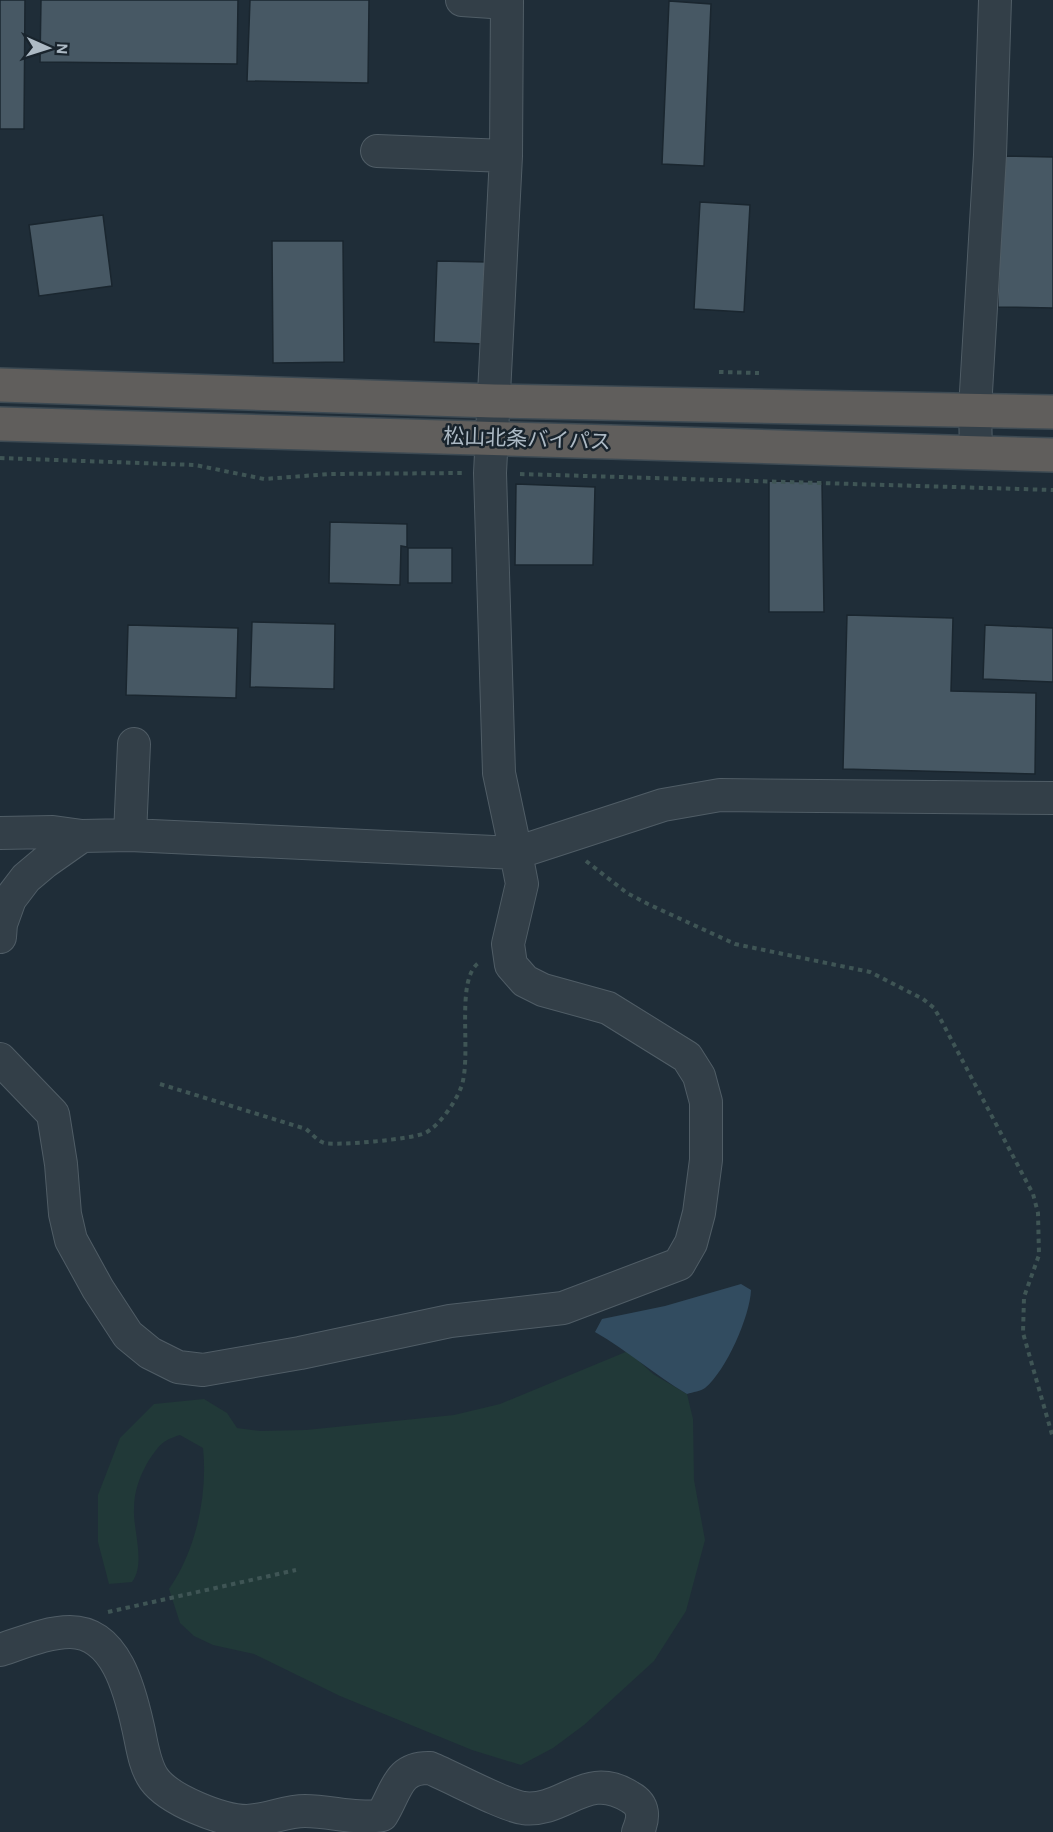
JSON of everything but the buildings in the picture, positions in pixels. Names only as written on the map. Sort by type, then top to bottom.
[{"type":"highway","name":"松山北条バイパス","points":[[0,385],[494,400],[1053,412]]},
{"type":"highway","name":"松山北条バイパス","points":[[0,424],[1053,454]]},
{"type":"street","points":[[0,1059],[52,1114],[61,1164],[65,1214],[71,1240],[98,1289],[128,1335],[150,1353],[178,1367],[203,1370],[300,1353],[450,1321],[563,1308],[679,1264],[692,1243],[699,1213],[708,1134],[706,1102],[699,1076],[687,1058],[608,1008],[543,990],[525,981],[511,966],[508,944],[522,884],[499,773],[489,473],[489,438],[494,400],[506,156],[507,1],[462,0]]},
{"type":"street","points":[[976,452],[975,409],[990,155],[995,0]]},
{"type":"street","points":[[376,151],[506,156]]},
{"type":"street","points":[[130,835],[134,744]]},
{"type":"street","points":[[0,833],[53,832],[82,836],[130,835],[516,853],[663,804],[720,795],[1053,798]]},
{"type":"street","points":[[0,937],[1,924],[10,899],[26,878],[82,836]]},
{"type":"street","points":[[0,1650],[57,1633],[71,1632],[100,1641],[114,1658],[132,1701],[147,1767],[155,1781],[180,1799],[226,1819],[248,1821],[303,1811],[364,1818],[382,1815],[402,1776],[414,1767],[430,1768],[519,1808],[539,1810],[578,1792],[599,1786],[618,1789],[638,1801],[643,1812],[638,1832]]},
{"type":"path","points":[[0,458],[195,465],[264,479],[330,474],[489,473],[1053,490]]},
{"type":"path","points":[[552,841],[591,864],[627,893],[735,944],[870,972],[934,1008],[1033,1194],[1038,1213],[1039,1255],[1024,1297],[1023,1333],[1053,1438]]},
{"type":"path","points":[[160,1084],[306,1129],[324,1143],[409,1138],[427,1132],[444,1115],[460,1090],[466,1071],[467,980],[473,966],[484,960],[510,958]]},
{"type":"path","points":[[102,1613],[296,1570]]},
{"type":"green space","points":[[628,1351],[653,1374],[687,1394],[693,1419],[694,1480],[705,1540],[686,1611],[654,1661],[584,1725],[553,1748],[521,1765],[472,1750],[340,1696],[254,1654],[213,1645],[194,1636],[180,1623],[169,1589],[193,1540],[202,1503],[204,1466],[203,1448],[180,1435],[169,1439],[159,1447],[149,1460],[138,1483],[134,1509],[139,1556],[136,1574],[132,1582],[109,1584],[98,1542],[98,1495],[120,1438],[154,1404],[204,1399],[227,1413],[237,1428],[261,1431],[306,1430],[454,1415],[500,1404]]},
{"type":"water","points":[[741,1284],[751,1290],[742,1328],[721,1369],[705,1388],[699,1391],[687,1394],[595,1332],[602,1319],[665,1306]]}]
